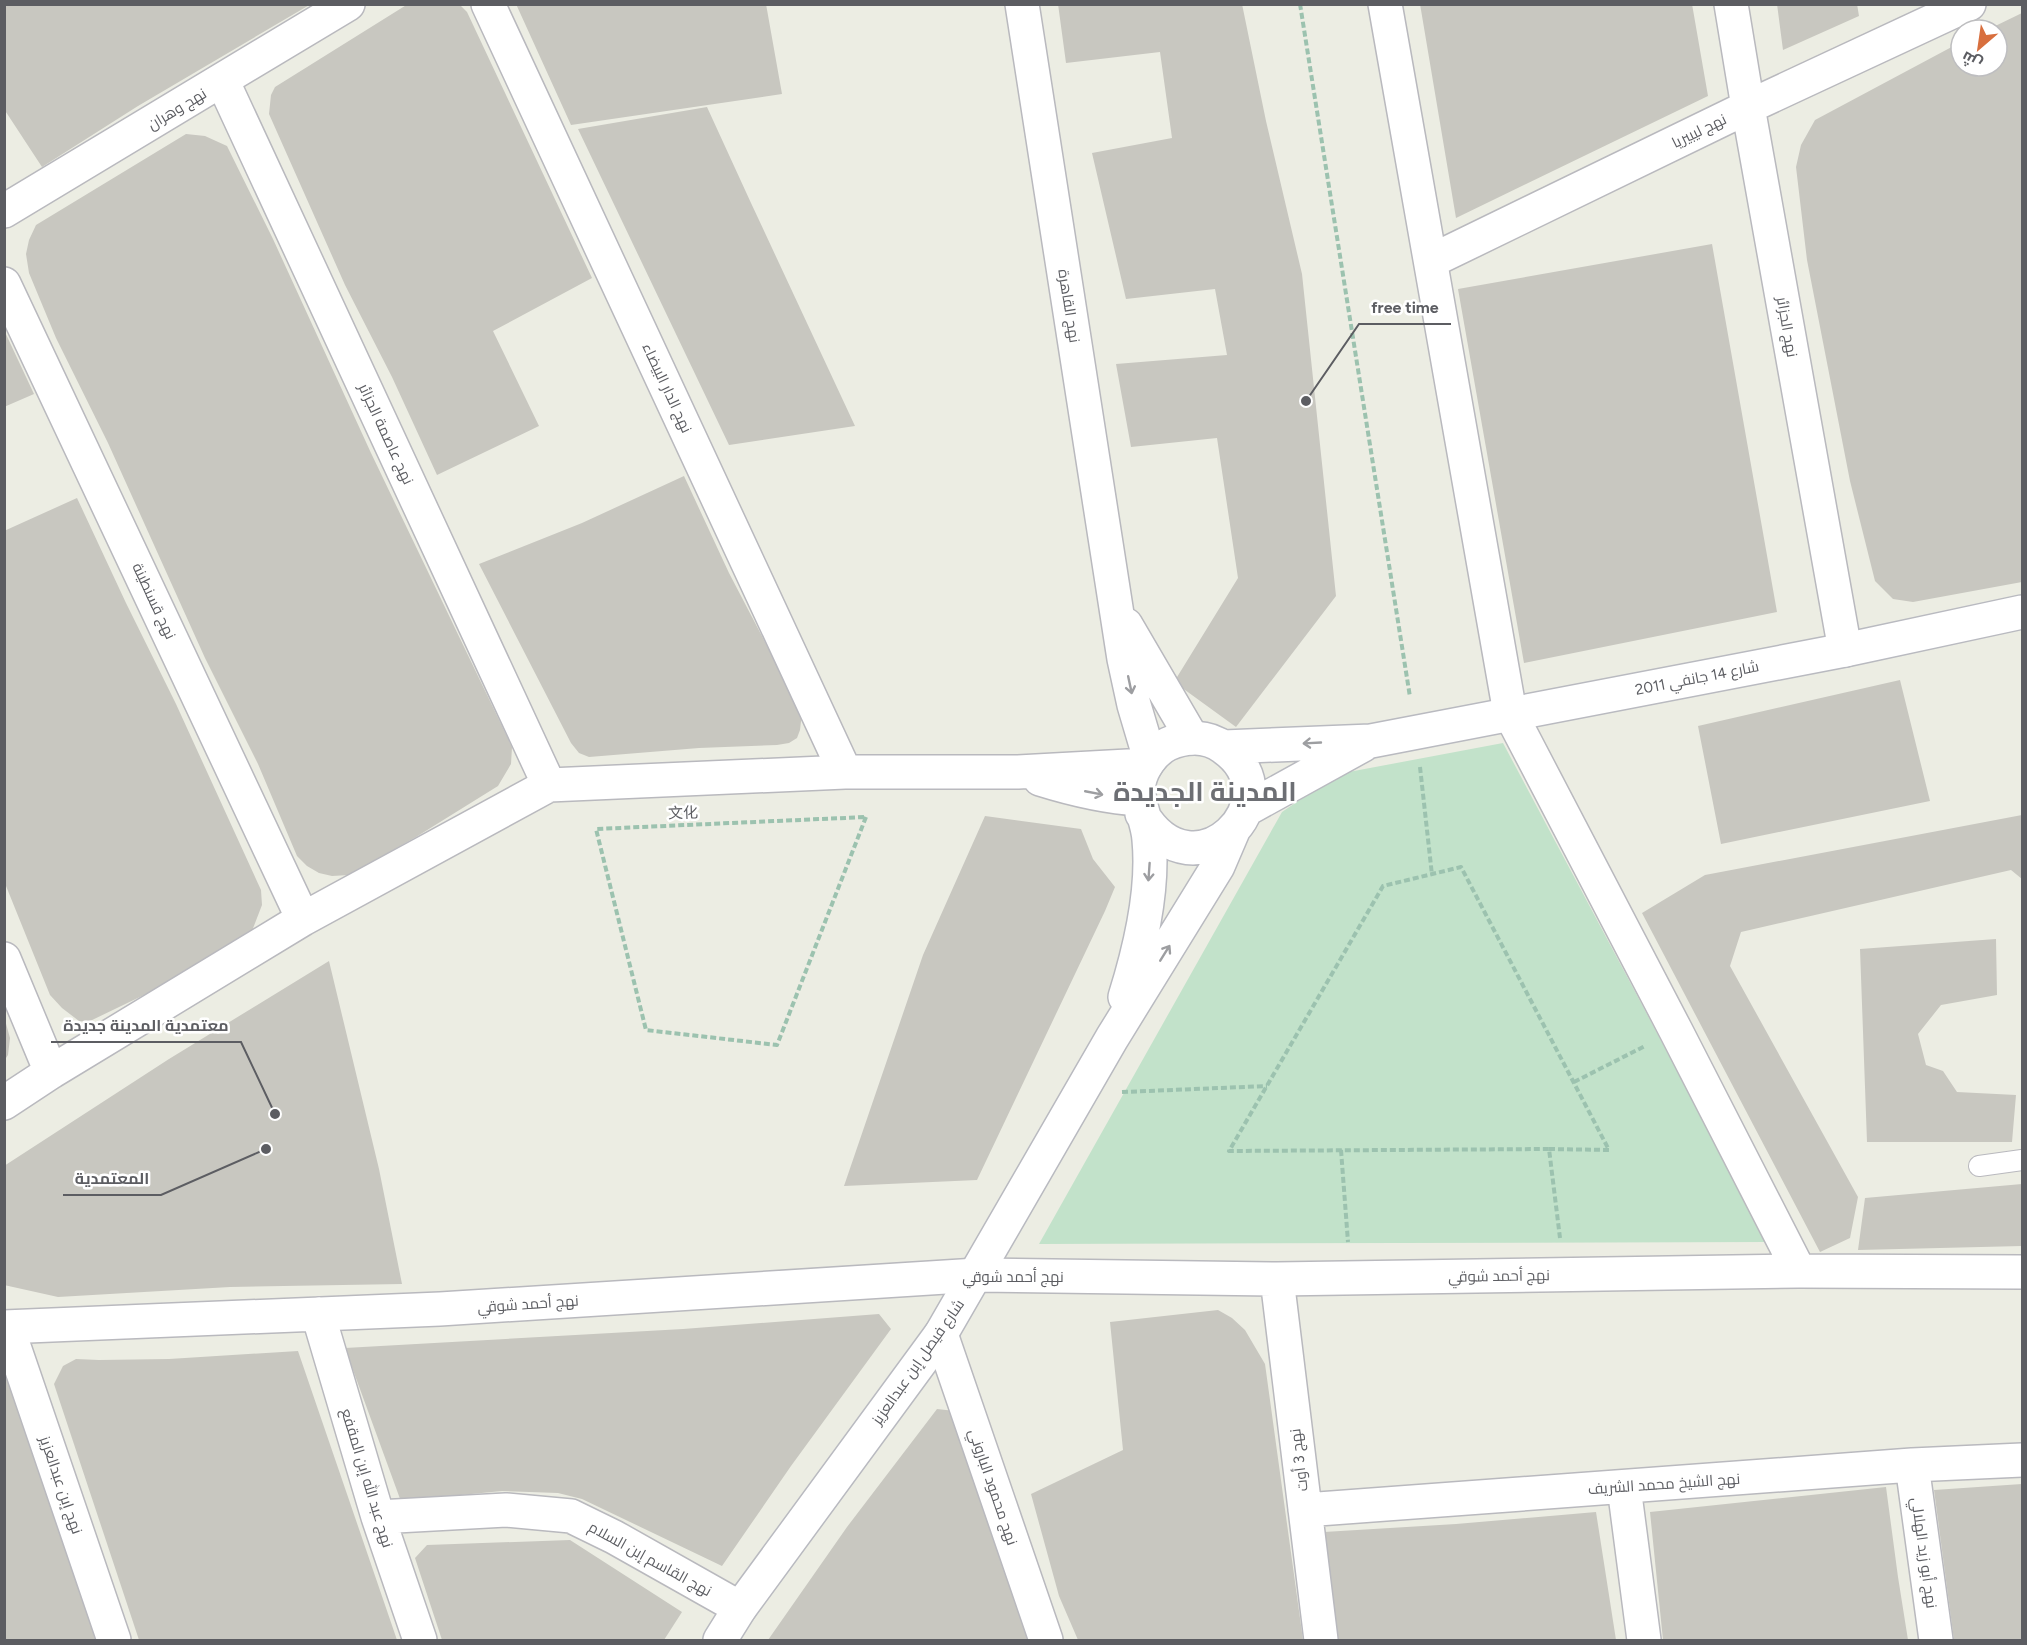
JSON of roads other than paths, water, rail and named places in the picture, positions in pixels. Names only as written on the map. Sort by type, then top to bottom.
[{"type":"street","name":"نهج وهران","points":[[4,211],[223,82],[348,4]]},
{"type":"street","name":"نهج الدار البيضاء","points":[[488,4],[845,772]]},
{"type":"street","name":"نهج القاهرة","points":[[1022,4],[1116,607],[1134,705],[1148,762]]},
{"type":"street","points":[[1386,4],[1510,713],[1799,1271]]},
{"type":"street","name":"نهج الجزائر","points":[[1731,4],[1845,650]]},
{"type":"street","name":"نهج ليبيريا","points":[[1431,261],[1748,107],[1969,4]]},
{"type":"street","name":"نهج عاصمة الجزائر","points":[[223,82],[549,785]]},
{"type":"street","name":"نهج قسنطينة","points":[[4,284],[303,919]]},
{"type":"street","points":[[1116,607],[1192,738]]},
{"type":"street","name":"شارع 14 جانفي 2011","points":[[1371,741],[1845,650],[2022,612]]},
{"type":"street","points":[[1181,739],[1203,739],[1224,747],[1236,757],[1244,770],[1248,785],[1240,820],[1218,866],[1112,1038],[1135,963],[1147,901],[1149,839],[1140,806],[1140,781],[1148,762],[1163,746],[1181,739]]},
{"type":"street","points":[[1018,772],[1140,806],[1150,827],[1161,838],[1175,845],[1189,848],[1205,847],[1225,839],[1240,820],[1371,741]]},
{"type":"street","points":[[1224,747],[1371,741]]},
{"type":"street","points":[[4,1103],[303,919],[549,785],[845,772],[1018,772],[1148,762]]},
{"type":"street","points":[[4,959],[51,1072]]},
{"type":"street","name":"شارع فيصل إبن عبدالعزيز","points":[[720,1641],[740,1608],[941,1334],[1112,1038]]},
{"type":"street","name":"نهج أحمد شوقي","points":[[6,1328],[440,1310],[976,1275],[1350,1279],[1799,1271],[2022,1272]]},
{"type":"street","name":"نهج 3 أوت","points":[[1277,1279],[1322,1641]]},
{"type":"street","name":"نهج عبد الله إبن المقفع","points":[[318,1314],[378,1517],[420,1641]]},
{"type":"street","name":"نهج إبن عبدالعزيز","points":[[6,1328],[114,1641]]},
{"type":"street","name":"نهج محمود الباروني","points":[[941,1334],[1046,1641]]},
{"type":"street","name":"نهج الشيخ محمد الشريف","points":[[1305,1510],[1912,1465],[2022,1460]]},
{"type":"street","name":"نهج أبو زيد الهلالي","points":[[1912,1465],[1936,1641]]},
{"type":"street","points":[[1624,1487],[1644,1641]]},
{"type":"street","name":"نهج القاسم إبن السلام","points":[[378,1517],[506,1510],[572,1516],[740,1608]]},
{"type":"lane","points":[[1979,1166],[2022,1160]]},
{"type":"place","name":"free time","points":[[1306,401]]},
{"type":"place","name":"معتمدية المدينة جديدة","points":[[275,1114]]},
{"type":"place","name":"المعتمدية","points":[[266,1149]]},
{"type":"district","name":"المدينة الجديدة","points":[[1205,791]]}]
